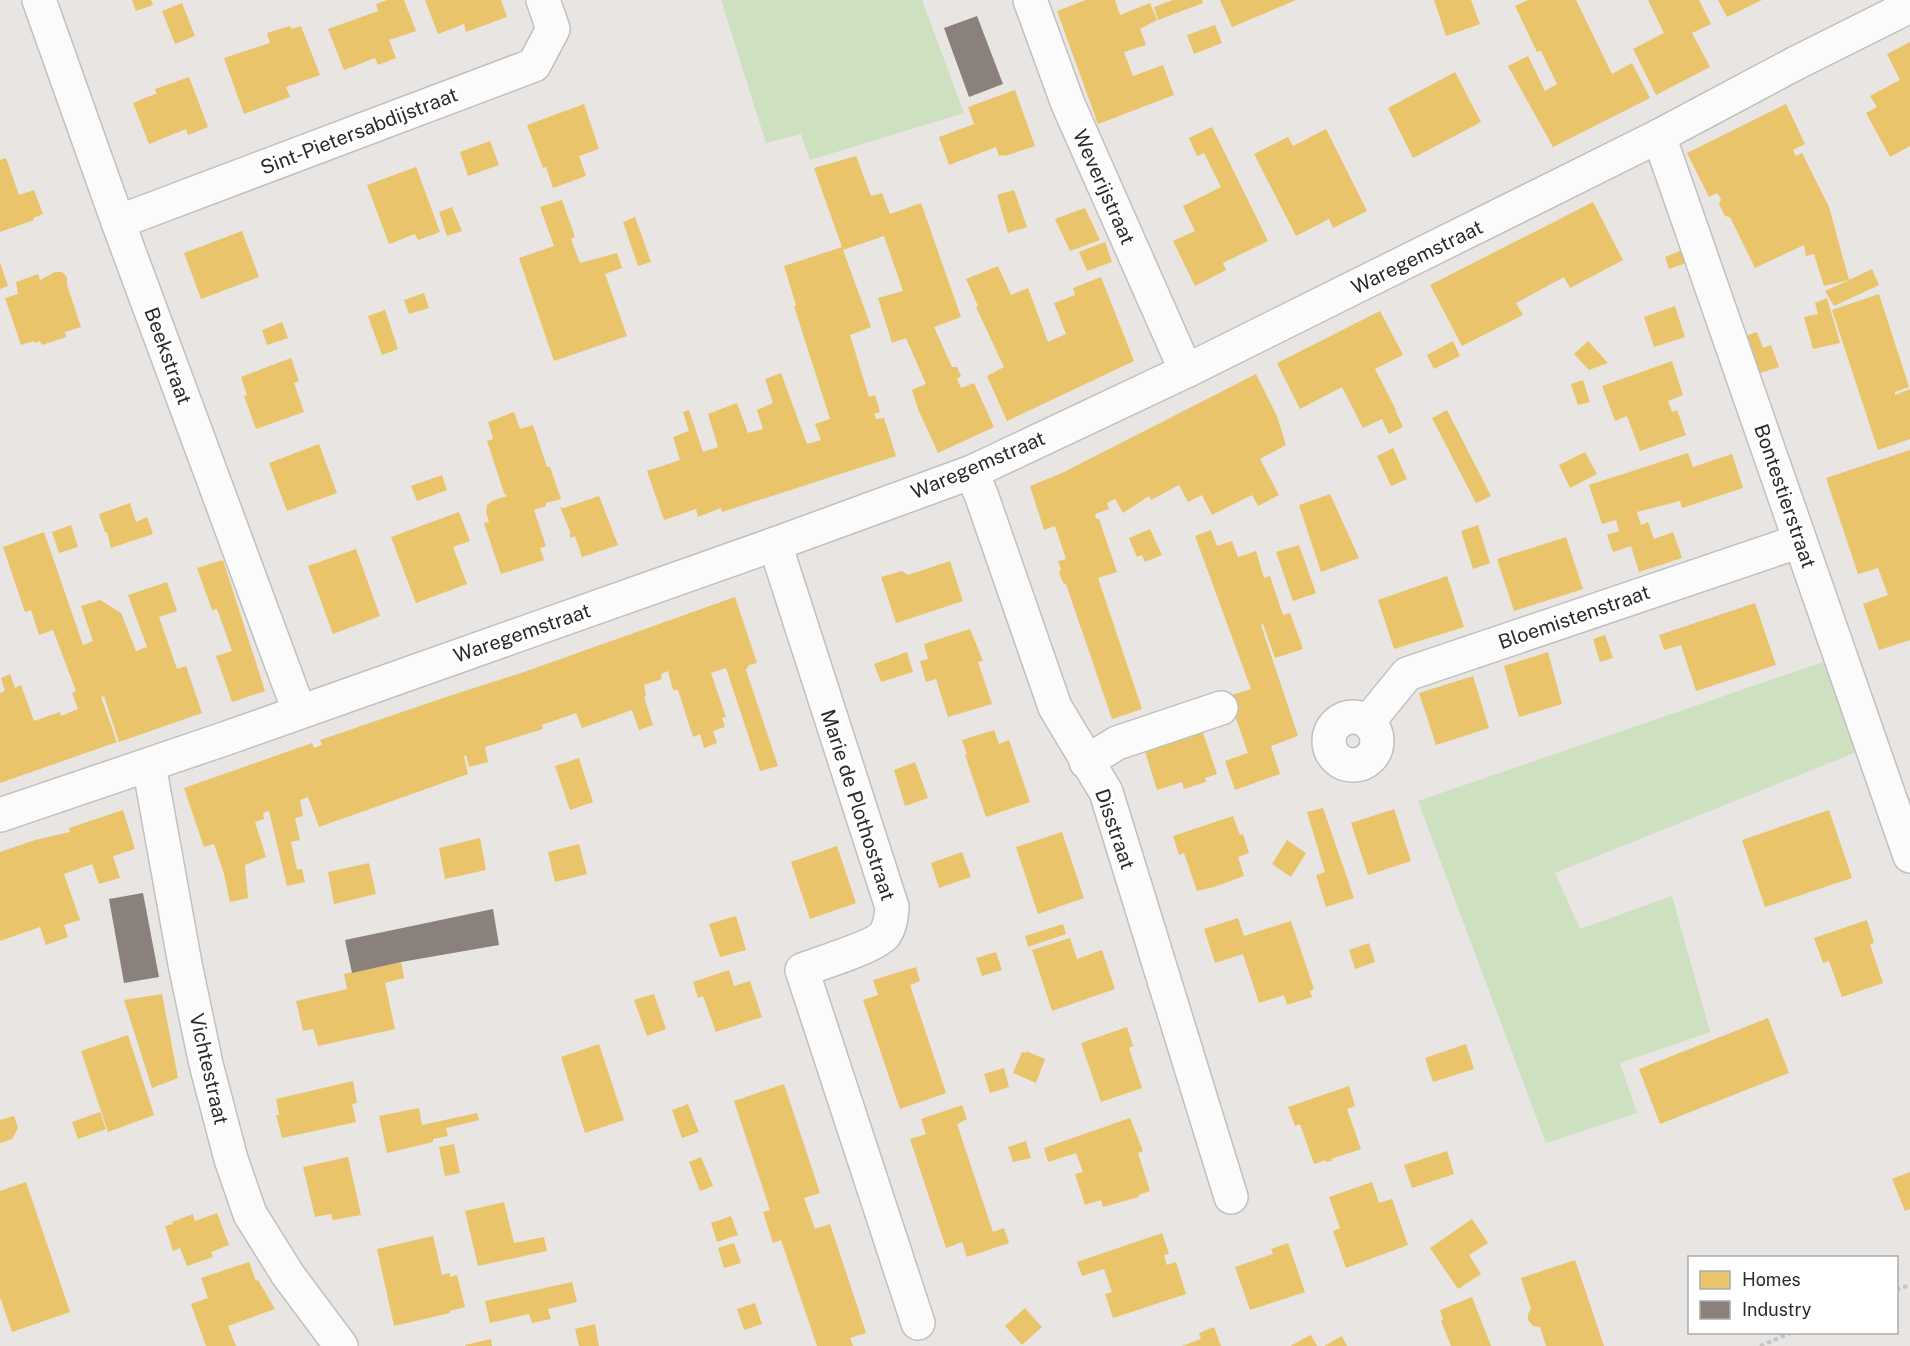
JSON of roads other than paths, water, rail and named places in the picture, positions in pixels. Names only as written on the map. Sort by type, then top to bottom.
[{"type":"street","name":"Beekstraat","points":[[39,0],[118,222],[299,711]]},
{"type":"street","name":"Sint-Pietersabdijstraat","points":[[118,222],[534,64],[553,29],[543,0]]},
{"type":"street","name":"Weverijstraat","points":[[1030,0],[1068,104],[1186,371]]},
{"type":"street","name":"Waregemstraat","points":[[0,815],[149,765],[972,472],[1186,371],[1659,136],[1796,63],[1910,6]]},
{"type":"street","name":"Bontestierstraat","points":[[1659,136],[1910,856]]},
{"type":"street","name":"Disstraat","points":[[972,472],[1055,707],[1106,792],[1232,1197]]},
{"type":"street","name":"Bloemistenstraat","points":[[1368,722],[1407,674],[1800,541]]},
{"type":"street","name":"Marie de Plothostraat","points":[[775,544],[892,907],[891,924],[884,937],[802,970],[918,1323]]},
{"type":"street","points":[[1086,762],[1117,743],[1221,708]]},
{"type":"street","name":"Vichtestraat","points":[[149,765],[206,1064],[231,1159],[250,1214],[288,1275],[341,1346]]}]
